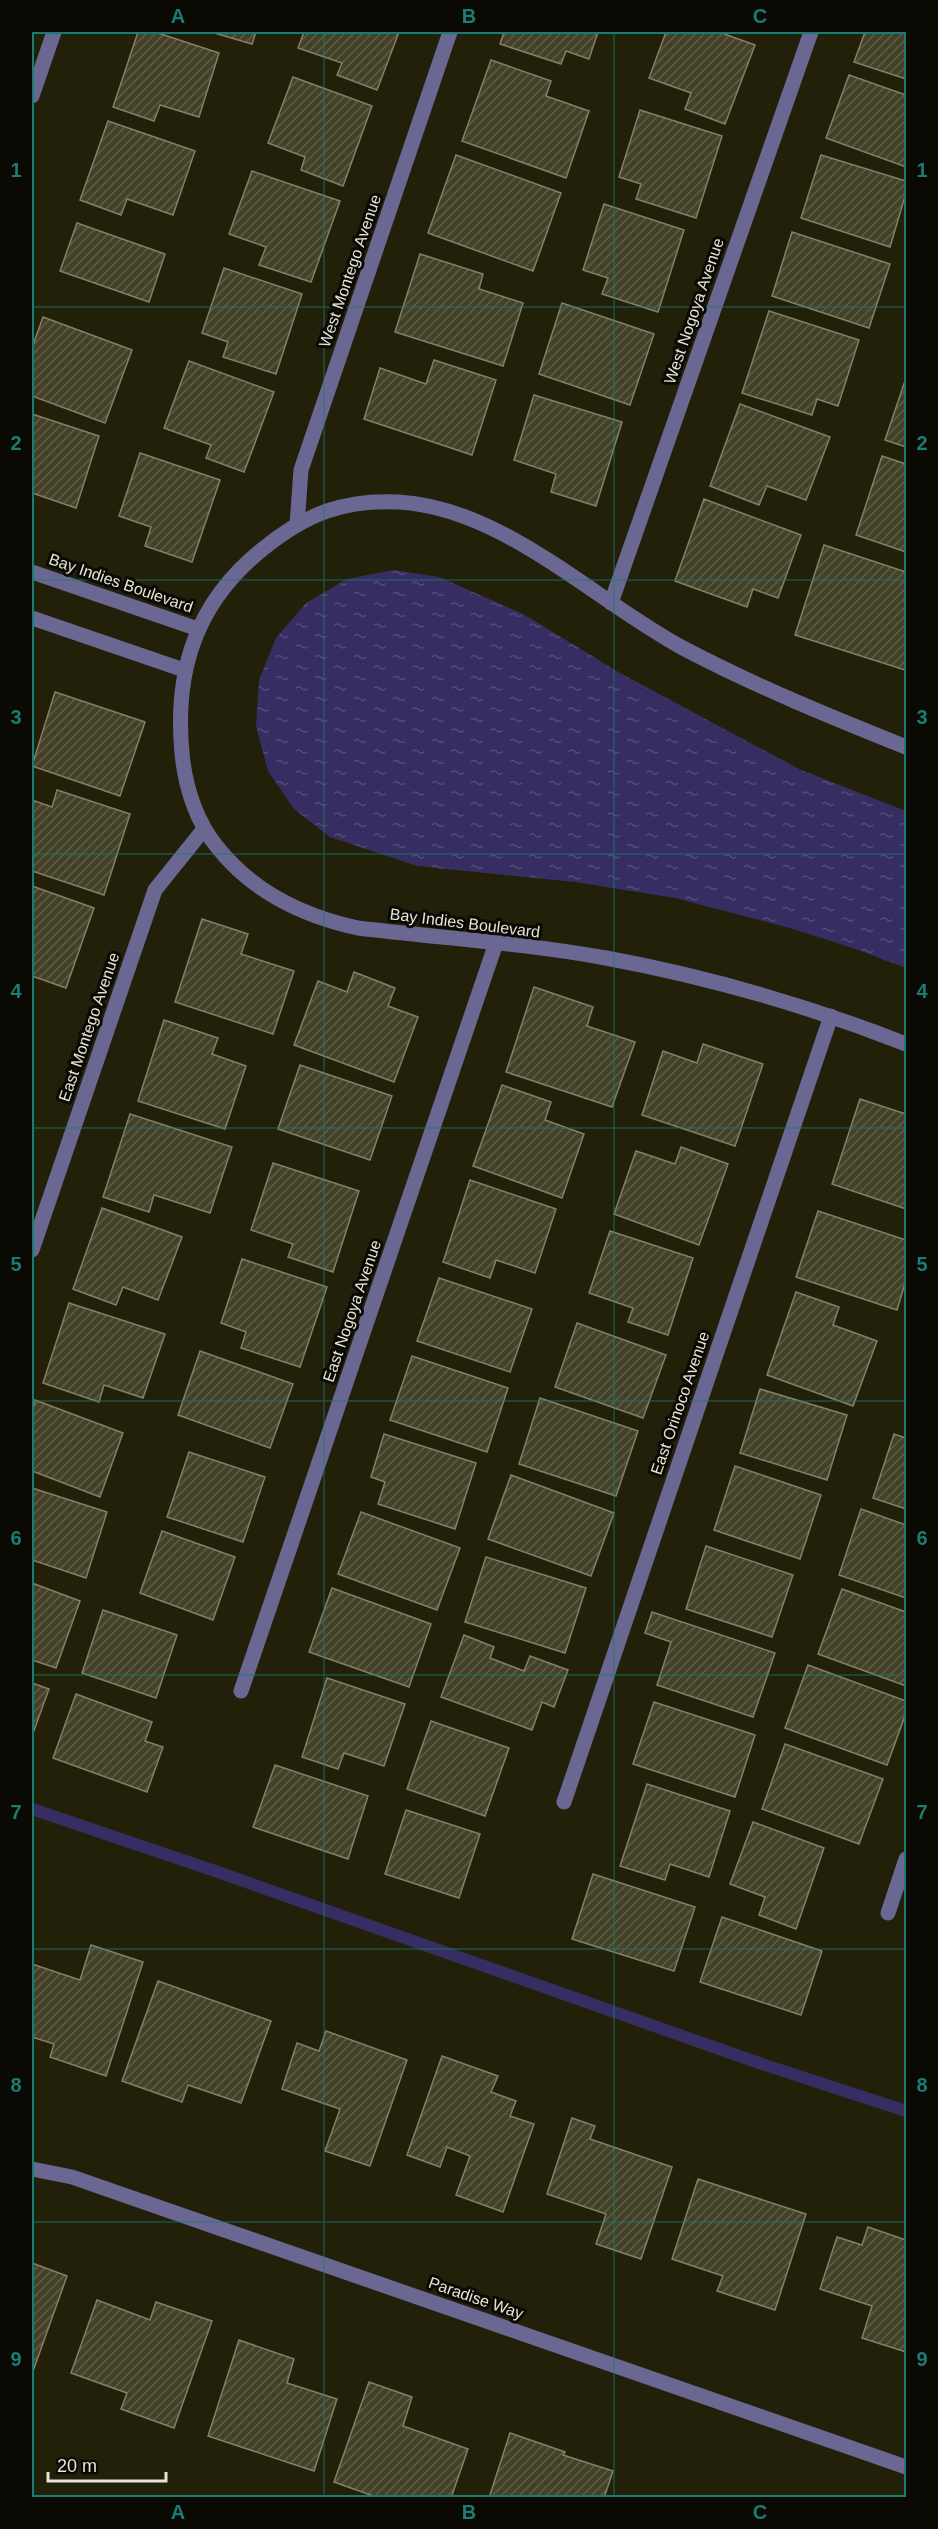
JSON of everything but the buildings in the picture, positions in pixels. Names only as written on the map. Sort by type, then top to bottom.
[{"type":"street","points":[[32,96],[54,32]]},
{"type":"street","name":"West Montego Avenue","points":[[297,525],[301,470],[450,32]]},
{"type":"street","name":"West Nogoya Avenue","points":[[611,603],[811,32]]},
{"type":"street","name":"Bay Indies Boulevard","points":[[906,747],[766,689],[682,647],[516,540],[478,522],[446,511],[415,503],[395,501],[355,503],[322,510],[275,539],[245,565],[211,606],[198,629],[184,670],[180,697],[183,765],[189,791],[204,829],[216,847],[249,880],[292,907],[326,921],[358,928],[496,943],[603,958],[689,975],[831,1016],[906,1044]]},
{"type":"street","name":"Bay Indies Boulevard","points":[[32,572],[198,629]]},
{"type":"street","points":[[32,618],[184,670]]},
{"type":"street","name":"East Montego Avenue","points":[[32,1250],[155,890],[204,829]]},
{"type":"street","name":"East Nogoya Avenue","points":[[241,1691],[496,943]]},
{"type":"street","name":"East Orinoco Avenue","points":[[564,1802],[831,1016]]},
{"type":"street","points":[[888,1913],[906,1859]]},
{"type":"street","name":"Paradise Way","points":[[32,2169],[72,2177],[906,2467]]},
{"type":"water","points":[[393,570],[439,577],[523,614],[620,673],[801,770],[906,811],[906,968],[790,928],[675,898],[575,882],[417,866],[330,837],[294,809],[268,771],[256,726],[259,680],[276,638],[306,603],[347,579]]},
{"type":"waterway","points":[[32,1809],[215,1871],[759,2063],[906,2111]]}]
